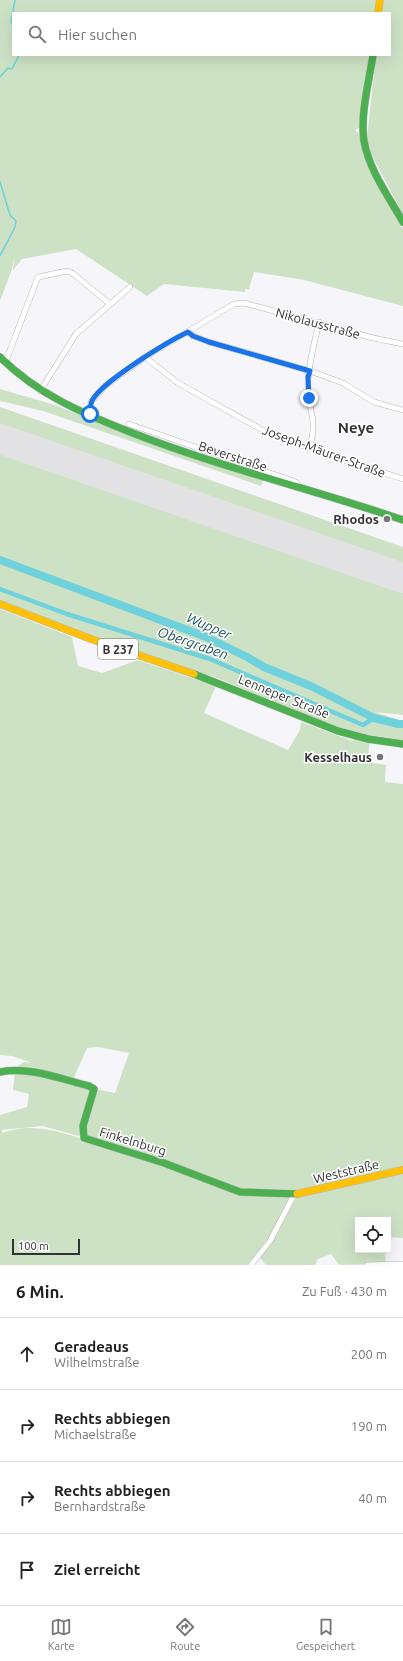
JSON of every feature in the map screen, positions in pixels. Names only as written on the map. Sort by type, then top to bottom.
[{"type":"street","points":[[378,12],[380,0]]},
{"type":"street","points":[[373,56],[364,128],[364,140],[369,155],[403,222]]},
{"type":"street","points":[[2,359],[7,358],[38,277],[67,271],[72,272],[110,304]]},
{"type":"street","points":[[40,391],[76,334],[130,287]]},
{"type":"street","name":"Nikolausstraße","points":[[188,332],[234,304],[244,303],[319,322],[342,330],[403,344]]},
{"type":"street","points":[[309,448],[315,425],[308,388],[308,377],[319,322]]},
{"type":"street","points":[[89,416],[91,402],[94,397],[145,357],[188,332],[193,336],[209,342],[310,371],[343,383],[374,402],[403,410]]},
{"type":"street","name":"Joseph-Mäurer-Straße","points":[[145,357],[178,383],[264,431],[309,448],[403,479]]},
{"type":"street","name":"Beverstraße","points":[[2,359],[10,369],[40,391],[60,403],[158,444],[300,489],[351,502],[403,520]]},
{"type":"street","points":[[129,424],[296,482],[300,489]]},
{"type":"street","name":"Lenneper Straße","points":[[0,604],[86,637],[218,682],[238,692],[338,731],[368,739],[403,744]]},
{"type":"street","name":"Finkelnburg","points":[[0,1072],[13,1070],[28,1072],[90,1086],[94,1089],[93,1100],[82,1133],[84,1138],[164,1163],[240,1192],[294,1195]]},
{"type":"street","name":"Weststraße","points":[[294,1195],[403,1170]]},
{"type":"street","points":[[251,1265],[270,1241],[294,1195]]},
{"type":"street","points":[[367,1265],[403,1264]]},
{"type":"green space","points":[[0,0],[377,0],[375,12],[12,12],[12,56],[369,56],[360,127],[355,130],[360,135],[366,157],[403,229],[403,306],[304,280],[254,272],[249,289],[245,289],[245,292],[164,284],[147,296],[76,249],[22,259],[13,270],[15,255],[12,269],[0,301]]},
{"type":"green space","points":[[384,0],[403,0],[403,214],[371,154],[367,137],[376,56],[391,56],[391,12],[382,12]]},
{"type":"green space","points":[[0,389],[55,405],[87,418],[264,478],[261,486],[43,411],[0,401]]},
{"type":"green space","points":[[0,407],[403,547],[403,715],[375,712],[403,721],[403,740],[371,735],[367,762],[386,765],[385,782],[403,784],[403,1238],[391,1237],[391,1217],[355,1217],[355,1253],[385,1253],[386,1264],[339,1265],[331,1254],[318,1259],[315,1265],[266,1265],[260,1258],[271,1243],[298,1196],[294,1193],[240,1189],[86,1138],[84,1133],[95,1089],[115,1093],[129,1053],[98,1047],[87,1048],[73,1080],[15,1068],[24,1062],[32,1063],[12,1056],[0,1055],[0,609],[72,637],[78,666],[102,673],[138,660],[216,686],[204,713],[288,750],[300,730],[301,722],[353,741],[355,733],[304,715],[220,679],[104,640],[0,600]]},
{"type":"green space","points":[[15,1071],[72,1082],[91,1090],[91,1099],[79,1136],[42,1126],[22,1128],[60,1132],[80,1138],[83,1142],[163,1165],[240,1193],[288,1196],[289,1200],[260,1251],[247,1265],[0,1265],[0,1115],[27,1107],[29,1094],[13,1090]],"holes":[[[22,1128],[2,1133],[2,1130]]]},
{"type":"waterway","points":[[13,12],[15,0]]},
{"type":"waterway","points":[[12,16],[12,24]]},
{"type":"waterway","points":[[0,77],[8,68],[12,69],[18,56]]},
{"type":"waterway","points":[[0,182],[10,215],[16,221],[15,227],[0,256]]},
{"type":"waterway","name":"Wupper","points":[[0,560],[206,637],[264,667],[313,687],[374,718],[403,724]]},
{"type":"waterway","name":"Obergraben","points":[[0,589],[67,614],[210,659],[363,725],[374,718]]},
{"type":"runway","points":[[0,439],[403,578]]},
{"type":"traffic: fast","points":[[373,56],[364,109],[364,141],[375,173],[403,222]]},
{"type":"traffic: fast","points":[[0,357],[29,382],[45,392],[78,410],[112,425],[197,456],[403,520]]},
{"type":"traffic: fast","points":[[194,674],[338,731],[368,739],[403,744]]},
{"type":"traffic: fast","points":[[0,1072],[34,1072],[89,1086],[94,1089],[83,1126],[84,1138],[164,1163],[240,1192],[297,1194]]},
{"type":"traffic: slow","points":[[378,12],[380,0]]},
{"type":"traffic: slow","points":[[0,604],[91,639],[194,674]]},
{"type":"traffic: slow","points":[[297,1194],[403,1170]]},
{"type":"place","name":"Rhodos","points":[[387,519]]},
{"type":"place","name":"Kesselhaus","points":[[380,757]]},
{"type":"district","name":"Neye","points":[[356,427]]},
{"type":"route","points":[[90,414],[91,402],[105,386],[145,357],[188,332],[193,336],[209,342],[310,371],[308,377],[309,398]]}]
